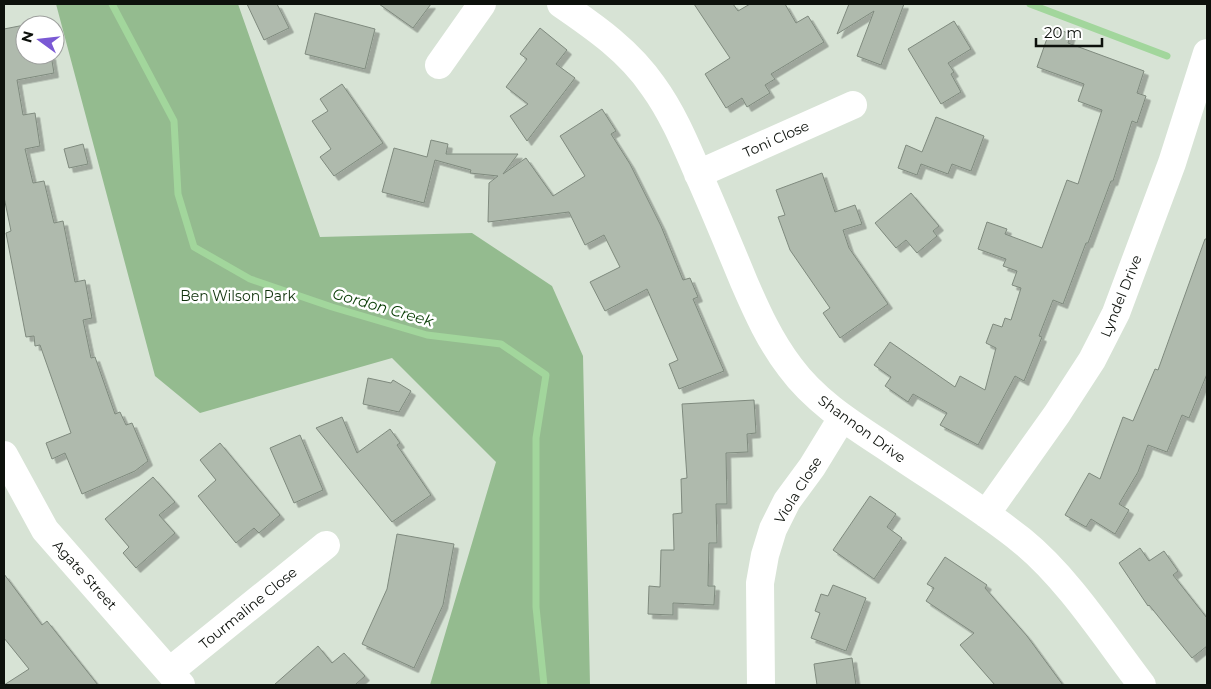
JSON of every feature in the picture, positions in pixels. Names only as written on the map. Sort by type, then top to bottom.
[{"type":"street","points":[[438,65],[482,4]]},
{"type":"street","name":"Shannon Drive","points":[[561,4],[595,27],[624,51],[653,85],[674,118],[770,338],[790,368],[814,395],[842,418],[986,514],[1023,541],[1051,568],[1142,685]]},
{"type":"street","name":"Lyndel Drive","points":[[986,514],[1057,414],[1092,360],[1116,314],[1172,163],[1207,53]]},
{"type":"street","name":"Toni Close","points":[[698,174],[853,105]]},
{"type":"street","name":"Viola Close","points":[[762,685],[760,583],[765,555],[773,529],[787,501],[812,467],[842,418]]},
{"type":"street","name":"Agate Street","points":[[4,456],[45,530],[176,678]]},
{"type":"street","name":"Tourmaline Close","points":[[176,678],[326,545]]},
{"type":"green space","name":"Ben Wilson Park","points":[[56,4],[238,4],[320,237],[472,233],[552,286],[583,356],[590,685],[430,685],[496,462],[392,358],[200,413],[155,376],[65,38],[65,15],[59,15]]},
{"type":"building","points":[[247,4],[277,4],[289,28],[264,40]]},
{"type":"building","points":[[379,4],[431,4],[413,28]]},
{"type":"building","points":[[694,4],[733,4],[738,11],[750,4],[785,4],[796,23],[808,16],[824,42],[771,74],[775,79],[765,85],[770,93],[747,107],[742,98],[726,108],[705,74],[730,58]]},
{"type":"building","points":[[849,4],[904,4],[881,65],[857,56],[874,11],[837,34]]},
{"type":"building","points":[[315,13],[375,29],[365,69],[305,54]]},
{"type":"building","points":[[954,21],[971,49],[948,63],[954,72],[951,74],[961,92],[941,104],[908,49]]},
{"type":"building","points":[[15,27],[15,65],[53,65],[54,73],[17,80],[23,115],[35,113],[40,146],[25,149],[33,183],[44,181],[54,223],[63,221],[75,282],[85,280],[92,318],[83,320],[91,358],[95,357],[115,414],[120,412],[126,425],[132,423],[148,461],[135,471],[82,494],[65,453],[52,459],[46,443],[71,433],[40,345],[35,346],[34,336],[26,337],[6,233],[11,231],[4,197],[4,29]]},
{"type":"building","points":[[1051,27],[1071,34],[1068,43],[1144,71],[1137,93],[1146,96],[1137,123],[1132,121],[1113,181],[1111,181],[1063,304],[1053,300],[1039,336],[1042,337],[1024,381],[1015,376],[978,445],[940,425],[947,413],[913,394],[908,402],[885,386],[891,377],[874,365],[890,342],[955,387],[960,376],[985,390],[996,348],[986,343],[993,324],[1002,327],[1005,318],[1011,320],[1021,288],[1012,285],[1017,271],[1003,266],[1006,259],[978,249],[987,222],[1007,229],[1005,234],[1042,248],[1067,180],[1078,184],[1102,110],[1078,101],[1084,84],[1037,67]]},
{"type":"building","points":[[540,28],[567,50],[556,64],[575,78],[527,141],[510,116],[528,104],[506,87],[527,59],[520,54]]},
{"type":"building","points":[[342,84],[383,143],[334,176],[320,157],[331,149],[312,121],[328,111],[320,99]]},
{"type":"building","points":[[602,109],[616,131],[611,134],[630,164],[661,226],[683,280],[690,278],[698,297],[693,299],[724,371],[679,389],[669,364],[678,360],[647,289],[605,311],[590,282],[620,267],[604,235],[585,245],[569,212],[488,222],[489,183],[498,176],[470,173],[471,170],[435,160],[424,203],[382,192],[394,148],[427,157],[431,140],[448,144],[446,154],[518,154],[503,174],[526,158],[553,196],[585,176],[560,136]]},
{"type":"building","points":[[936,117],[984,136],[971,171],[952,164],[948,174],[921,164],[917,175],[898,168],[906,145],[922,152]]},
{"type":"building","points":[[83,144],[88,164],[69,168],[64,149]]},
{"type":"building","points":[[822,173],[835,212],[855,205],[862,224],[843,230],[849,248],[888,304],[840,338],[823,313],[830,308],[790,250],[778,217],[785,215],[776,190]]},
{"type":"building","points":[[911,193],[939,226],[933,231],[937,236],[917,253],[906,240],[896,248],[875,223]]},
{"type":"building","points":[[1205,239],[1207,239],[1207,374],[1189,418],[1182,415],[1167,452],[1148,445],[1138,472],[1119,504],[1129,510],[1115,534],[1091,519],[1086,527],[1065,515],[1089,473],[1100,479],[1123,417],[1133,421],[1155,369],[1158,370]]},
{"type":"building","points":[[368,378],[391,383],[393,380],[411,391],[399,412],[363,404]]},
{"type":"building","points":[[754,400],[756,433],[747,434],[748,452],[726,453],[727,504],[716,504],[717,543],[709,543],[708,586],[715,586],[714,605],[673,603],[673,615],[648,614],[649,586],[660,587],[661,550],[674,550],[673,514],[682,513],[681,479],[687,478],[682,404]]},
{"type":"building","points":[[342,417],[357,453],[390,429],[400,443],[397,445],[431,495],[392,522],[316,428]]},
{"type":"building","points":[[300,435],[323,490],[294,503],[270,448]]},
{"type":"building","points":[[220,443],[280,515],[259,533],[254,528],[236,543],[198,496],[216,480],[200,460]]},
{"type":"building","points":[[153,477],[175,502],[159,515],[175,533],[136,568],[123,553],[129,547],[105,519]]},
{"type":"building","points":[[870,496],[896,514],[887,527],[902,538],[874,579],[833,550]]},
{"type":"building","points":[[397,534],[454,544],[443,605],[414,668],[362,644],[387,589]]},
{"type":"building","points":[[1140,548],[1149,561],[1164,551],[1178,571],[1173,575],[1207,618],[1207,646],[1192,658],[1148,606],[1119,563]]},
{"type":"building","points":[[945,557],[987,585],[985,588],[1027,636],[1063,685],[995,685],[960,645],[974,633],[926,601],[934,588],[927,584]]},
{"type":"building","points":[[4,574],[42,625],[47,621],[98,685],[4,685],[29,669],[4,638]]},
{"type":"building","points":[[833,585],[866,598],[846,651],[811,638],[820,613],[815,611],[821,594],[828,596]]},
{"type":"building","points":[[318,646],[332,663],[344,653],[365,676],[355,685],[274,685]]},
{"type":"building","points":[[852,658],[856,685],[817,685],[814,664]]},
{"type":"waterway","name":"Gordon Creek","points":[[112,4],[174,121],[178,194],[194,247],[250,279],[332,307],[427,335],[501,344],[546,375],[536,438],[536,607],[544,685]]},
{"type":"waterway","points":[[1030,4],[1167,56]]}]
